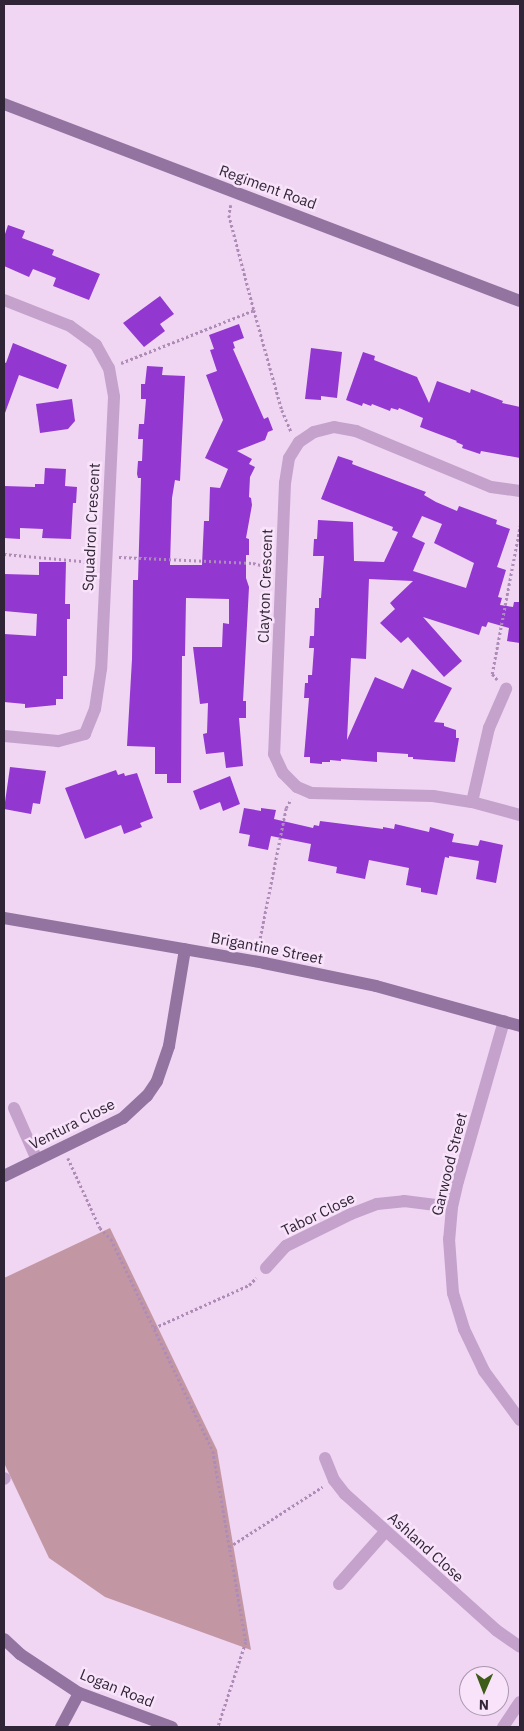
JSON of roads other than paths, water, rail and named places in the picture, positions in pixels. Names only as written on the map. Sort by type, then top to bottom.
[{"type":"street","name":"Regiment Road","points":[[4,104],[520,302]]},
{"type":"street","name":"Squadron Crescent","points":[[4,300],[70,326],[96,345],[109,368],[114,397],[101,669],[95,709],[84,734],[58,741],[4,736]]},
{"type":"street","name":"Clayton Crescent","points":[[472,802],[420,795],[311,793],[297,787],[283,773],[274,754],[285,483],[289,458],[299,442],[314,432],[334,427],[356,431],[491,487],[520,491]]},
{"type":"street","points":[[506,689],[489,728],[472,802],[520,815]]},
{"type":"street","name":"Brigantine Street","points":[[4,918],[264,963],[418,996],[520,1026]]},
{"type":"street","name":"Ventura Close","points":[[4,1176],[123,1118],[147,1096],[157,1081],[169,1046],[185,949]]},
{"type":"street","name":"Garwood Street","points":[[504,1021],[452,1207],[449,1239],[453,1293],[464,1329],[484,1371],[520,1420]]},
{"type":"street","points":[[14,1108],[36,1160]]},
{"type":"street","name":"Tabor Close","points":[[266,1268],[286,1246],[350,1214],[377,1204],[404,1201],[452,1207]]},
{"type":"street","name":"Ashland Close","points":[[325,1458],[334,1480],[345,1494],[496,1630],[520,1647]]},
{"type":"street","points":[[339,1584],[385,1532]]},
{"type":"street","name":"Logan Road","points":[[4,1639],[20,1654],[79,1693],[172,1727]]},
{"type":"street","points":[[61,1727],[79,1693]]},
{"type":"street","points":[[503,1727],[520,1702]]}]
